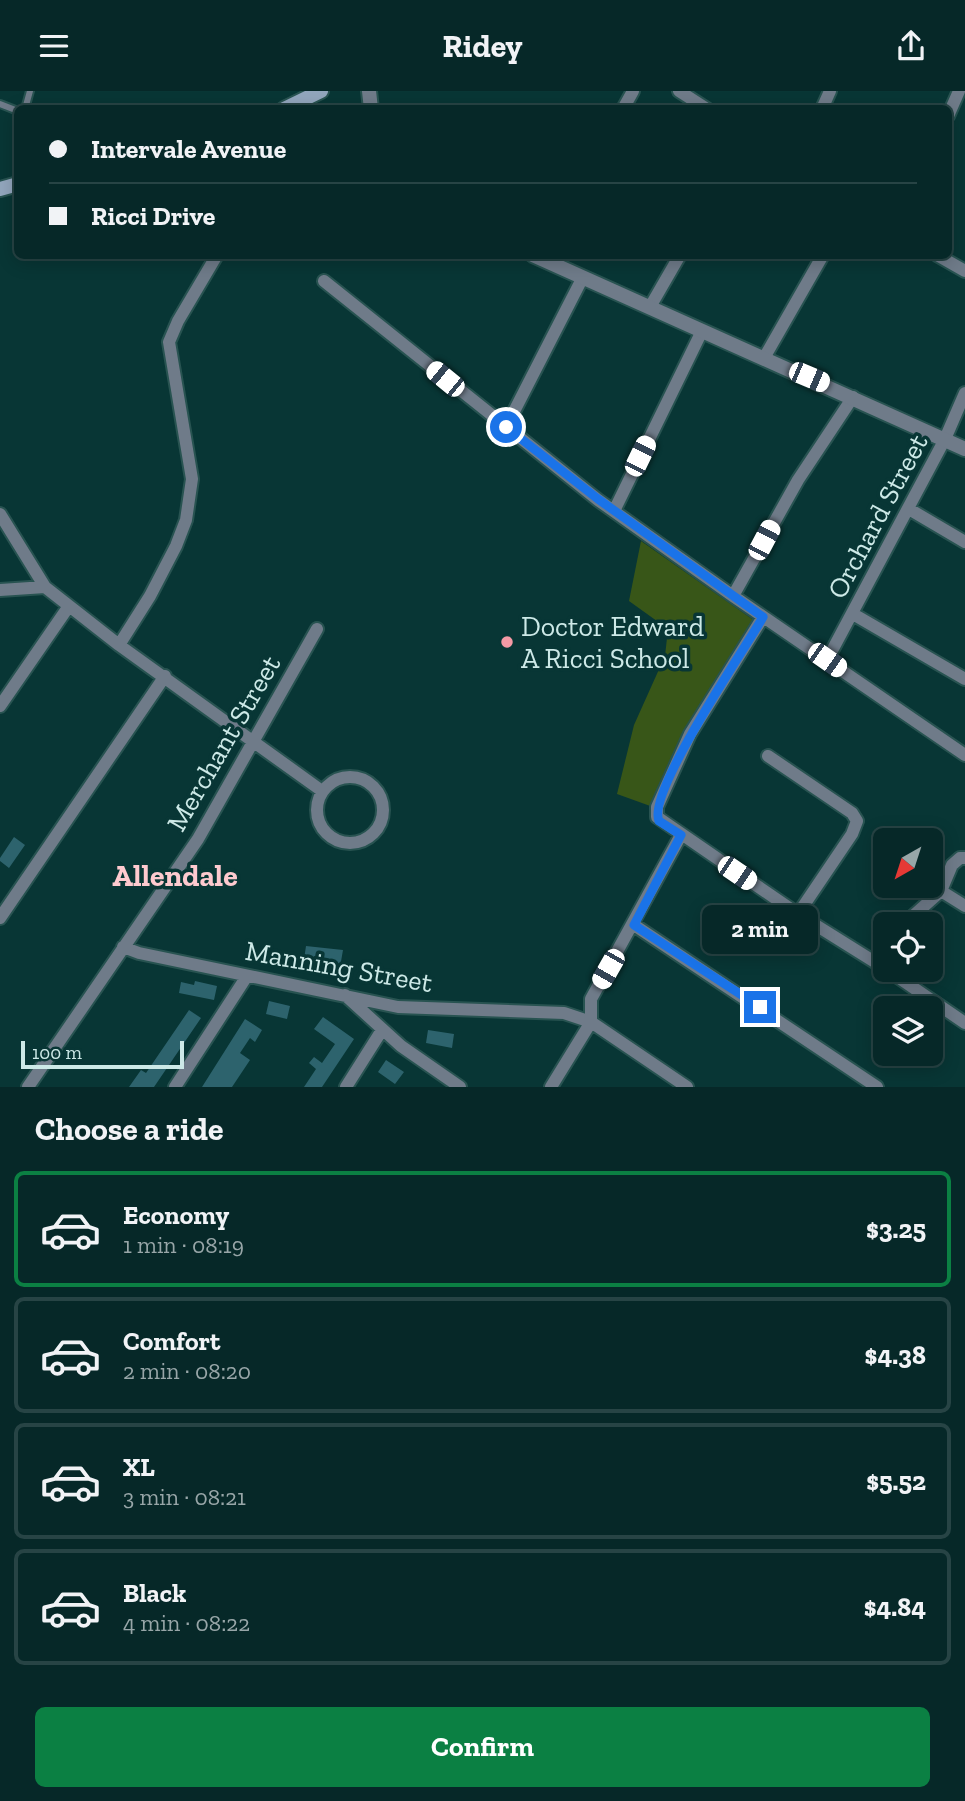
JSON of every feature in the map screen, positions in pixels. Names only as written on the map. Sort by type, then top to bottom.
[{"type":"main road","points":[[292,105],[319,92]]},
{"type":"street","points":[[679,91],[701,105]]},
{"type":"street","points":[[120,645],[176,547],[186,520],[192,479],[169,342],[178,321],[215,259]]},
{"type":"street","points":[[542,259],[965,449]]},
{"type":"street","points":[[650,307],[678,259]]},
{"type":"street","points":[[764,358],[821,259]]},
{"type":"street","points":[[944,259],[965,271]]},
{"type":"street","points":[[506,427],[583,278]]},
{"type":"street","points":[[324,281],[614,511],[965,755]]},
{"type":"street","points":[[614,511],[702,331]]},
{"type":"street","name":"Orchard Street","points":[[827,660],[909,509],[965,393]]},
{"type":"street","points":[[733,596],[798,480],[853,397]]},
{"type":"street","points":[[909,509],[965,542]]},
{"type":"street","points":[[0,514],[45,587],[120,645],[322,791]]},
{"type":"street","points":[[0,590],[45,587]]},
{"type":"street","points":[[0,706],[69,607]]},
{"type":"street","points":[[853,614],[965,679]]},
{"type":"street","points":[[763,617],[690,734],[657,807],[659,821],[873,962]]},
{"type":"street","name":"Merchant Street","points":[[28,1087],[198,839],[317,629]]},
{"type":"street","points":[[0,918],[165,676]]},
{"type":"street","points":[[768,756],[852,813],[857,821],[852,834],[798,914]]},
{"type":"street","points":[[344,777],[353,777],[369,783],[380,796],[383,805],[383,814],[377,830],[371,836],[355,843],[347,844],[330,838],[319,824],[317,816],[316,807],[322,791],[328,784],[344,777]]},
{"type":"street","points":[[551,1087],[590,1022],[591,999],[681,835]]},
{"type":"street","points":[[943,886],[952,865],[960,858],[965,858]]},
{"type":"street","points":[[943,892],[965,906]]},
{"type":"street","points":[[917,912],[933,898]]},
{"type":"street","points":[[634,925],[877,1087]]},
{"type":"street","name":"Manning Street","points":[[123,947],[139,953],[398,1007],[564,1013],[590,1022],[687,1087]]},
{"type":"street","points":[[175,1087],[247,975]]},
{"type":"street","points":[[904,982],[965,1023]]},
{"type":"street","points":[[345,995],[382,1030],[460,1087]]},
{"type":"street","points":[[346,1087],[382,1030]]},
{"type":"green space","points":[[641,541],[755,621],[713,690],[700,705],[676,749],[674,762],[653,807],[617,794],[634,725],[665,656],[668,629],[629,601]]},
{"type":"building","points":[[14,837],[25,845],[9,868],[0,858]]},
{"type":"building","points":[[306,946],[343,950],[339,973],[303,966]]},
{"type":"building","points":[[195,981],[217,986],[214,1000],[179,993],[181,982],[194,985]]},
{"type":"building","points":[[269,1001],[290,1006],[287,1019],[266,1014]]},
{"type":"building","points":[[189,1010],[201,1018],[154,1087],[129,1087],[141,1070],[146,1073]]},
{"type":"building","points":[[323,1017],[354,1039],[322,1087],[304,1087],[316,1069],[309,1063],[314,1057],[322,1063],[335,1044],[314,1029]]},
{"type":"building","points":[[245,1019],[262,1030],[255,1042],[250,1038],[240,1053],[250,1060],[232,1087],[202,1087]]},
{"type":"building","points":[[428,1030],[454,1034],[452,1048],[426,1043]]},
{"type":"building","points":[[386,1060],[404,1072],[395,1084],[378,1072]]},
{"type":"place","name":"Doctor Edward A Ricci School","points":[[507,642]]},
{"type":"district","name":"Allendale","points":[[175,876]]},
{"type":"route","points":[[506,427],[598,499],[763,617],[690,734],[657,807],[659,821],[681,835],[634,925],[760,1007]]}]
